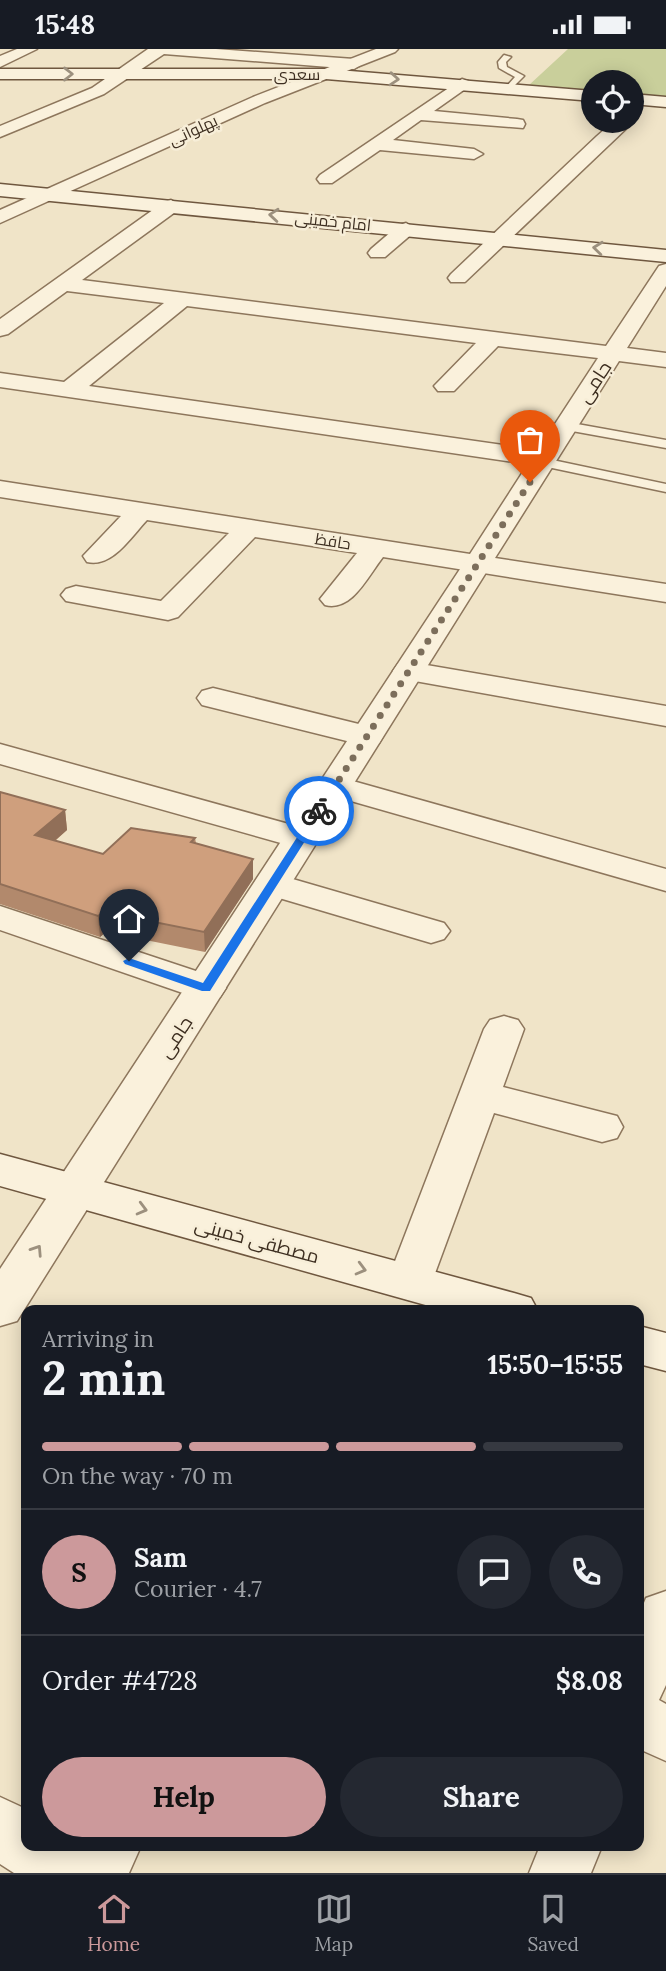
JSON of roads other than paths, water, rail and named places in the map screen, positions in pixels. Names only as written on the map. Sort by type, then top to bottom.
[{"type":"street","points":[[0,62],[29,49]]},
{"type":"street","points":[[0,132],[98,91],[160,49],[354,64]]},
{"type":"street","name":"پهلوانی","points":[[0,217],[259,100],[388,49]]},
{"type":"street","name":"سعدی","points":[[0,74],[326,74],[581,95]]},
{"type":"street","points":[[326,179],[462,84]]},
{"type":"street","points":[[644,100],[666,102]]},
{"type":"street","points":[[418,115],[517,124]]},
{"type":"street","points":[[458,278],[503,239],[577,162],[610,133]]},
{"type":"street","points":[[377,143],[474,154]]},
{"type":"street","points":[[352,161],[376,163]]},
{"type":"street","name":"امام خمینی","points":[[0,190],[666,255]]},
{"type":"street","points":[[0,329],[171,206]]},
{"type":"street","points":[[378,253],[405,229]]},
{"type":"street","name":"جامی","points":[[0,1308],[613,353],[654,309],[664,278]]},
{"type":"street","points":[[63,284],[666,360]]},
{"type":"street","points":[[69,390],[182,299]]},
{"type":"street","points":[[446,386],[493,338]]},
{"type":"street","points":[[0,380],[544,460]]},
{"type":"street","name":"حافظ","points":[[0,489],[666,593]]},
{"type":"street","points":[[97,556],[141,511]]},
{"type":"street","points":[[76,595],[168,611],[249,528]]},
{"type":"street","points":[[335,599],[376,548]]},
{"type":"street","points":[[409,671],[666,716]]},
{"type":"street","points":[[213,698],[368,736]]},
{"type":"street","points":[[0,754],[302,838]]},
{"type":"street","points":[[335,786],[666,880]]},
{"type":"street","points":[[272,884],[431,932]]},
{"type":"street","points":[[0,916],[206,988]]},
{"type":"street","points":[[410,1282],[504,1029]]},
{"type":"street","points":[[480,1095],[602,1127]]},
{"type":"street","name":"مصطفی خمینی","points":[[0,1170],[492,1305]]},
{"type":"street","points":[[644,1346],[666,1352]]},
{"type":"street","points":[[644,1670],[666,1616]]},
{"type":"street","points":[[644,1722],[666,1733]]},
{"type":"street","points":[[0,1827],[21,1842]]},
{"type":"street","points":[[34,1851],[67,1873]]},
{"type":"street","points":[[96,1873],[107,1851]]},
{"type":"street","points":[[560,1873],[569,1851]]},
{"type":"lane","points":[[507,57],[502,62],[503,68],[520,76],[509,88]]},
{"type":"lane","points":[[566,426],[666,444]]},
{"type":"lane","points":[[544,460],[666,488]]}]
